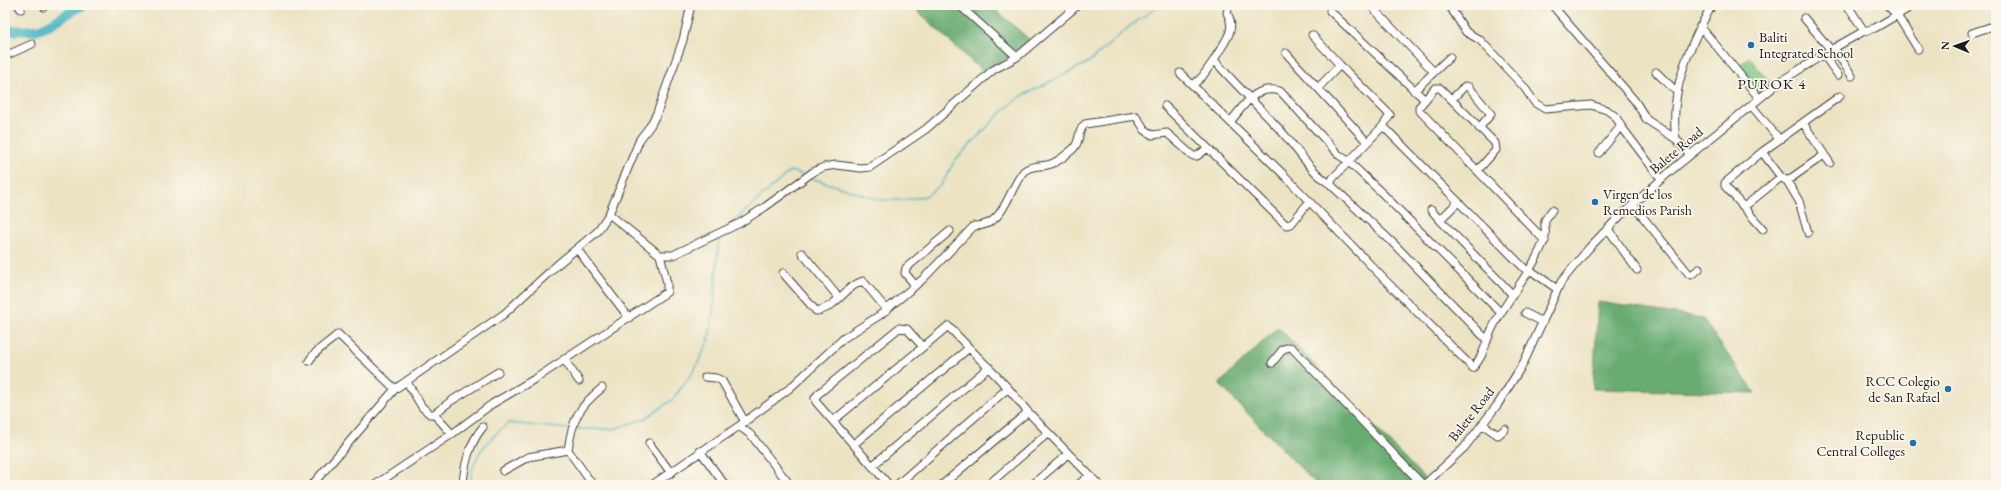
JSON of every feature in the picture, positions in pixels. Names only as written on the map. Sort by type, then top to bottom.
[{"type":"street","points":[[313,484],[395,389],[504,314],[558,264],[597,232],[609,214],[640,139],[650,126],[657,113],[683,40],[691,5]]},
{"type":"street","points":[[959,5],[1017,57]]},
{"type":"street","points":[[660,255],[673,255],[740,223],[765,207],[813,172],[824,167],[836,165],[861,168],[870,167],[926,129],[993,70],[1017,57],[1078,5]]},
{"type":"street","points":[[1193,85],[1202,77],[1214,60],[1231,31],[1231,18],[1227,13],[1229,5]]},
{"type":"street","points":[[1370,5],[1434,72]]},
{"type":"street","points":[[1449,5],[1466,32],[1480,40],[1488,48],[1524,87],[1539,107],[1545,109],[1591,105],[1607,110],[1616,116],[1621,126],[1662,179]]},
{"type":"street","points":[[1552,5],[1635,101],[1647,120],[1676,140],[1690,155]]},
{"type":"street","points":[[1676,140],[1674,128],[1676,92],[1686,60],[1700,26],[1712,5]]},
{"type":"street","points":[[1845,5],[1850,9],[1864,31]]},
{"type":"street","points":[[1888,5],[1897,15],[1918,49]]},
{"type":"street","name":"Balete Road","points":[[1423,485],[1464,448],[1482,424],[1523,364],[1557,289],[1571,268],[1608,229],[1690,155],[1789,75],[1864,31],[1875,28],[1897,15],[1905,7],[1914,5]]},
{"type":"street","points":[[1330,11],[1425,100]]},
{"type":"street","points":[[1804,18],[1833,49],[1852,76]]},
{"type":"street","points":[[1972,33],[1996,25]]},
{"type":"street","points":[[1700,26],[1759,98]]},
{"type":"street","points":[[1312,35],[1390,115],[1383,126],[1348,161],[1333,178],[1330,184]]},
{"type":"street","points":[[5,56],[32,44]]},
{"type":"street","points":[[1286,53],[1367,142]]},
{"type":"street","points":[[1823,54],[1838,76]]},
{"type":"street","points":[[1414,91],[1450,57]]},
{"type":"street","points":[[1214,60],[1250,100],[1282,132],[1317,174],[1330,184],[1393,244],[1487,340]]},
{"type":"street","points":[[1318,88],[1340,65]]},
{"type":"street","points":[[1656,72],[1676,92]]},
{"type":"street","points":[[1180,74],[1283,174],[1473,368],[1482,357],[1487,340],[1501,313],[1512,294],[1529,271],[1545,241],[1547,230],[1545,220],[1552,210]]},
{"type":"street","points":[[1452,99],[1464,86],[1469,87],[1490,111],[1490,116],[1479,128]]},
{"type":"street","points":[[1478,170],[1496,150],[1496,146],[1452,99],[1438,87],[1419,107],[1419,110],[1478,170],[1517,214],[1545,241]]},
{"type":"street","points":[[1230,122],[1260,91],[1272,89],[1280,91],[1339,155],[1348,161],[1501,313]]},
{"type":"street","points":[[1763,229],[1725,184],[1762,152],[1840,96]]},
{"type":"street","points":[[1751,105],[1779,139]]},
{"type":"street","points":[[1165,106],[1286,225],[1291,224],[1309,202]]},
{"type":"street","points":[[652,485],[670,474],[700,451],[745,422],[790,388],[844,338],[887,310],[915,285],[974,226],[984,226],[998,214],[1024,171],[1030,167],[1048,166],[1073,149],[1077,145],[1081,129],[1084,124],[1136,116],[1149,133],[1156,136],[1167,133],[1193,156],[1197,156],[1208,148]]},
{"type":"street","points":[[1803,123],[1830,163]]},
{"type":"street","points":[[1383,126],[1529,271],[1557,289]]},
{"type":"street","points":[[1599,152],[1621,126]]},
{"type":"street","points":[[1762,152],[1784,179],[1799,201],[1808,233]]},
{"type":"street","points":[[1744,207],[1784,179],[1824,154]]},
{"type":"street","points":[[1440,220],[1458,202]]},
{"type":"street","points":[[1633,205],[1689,274],[1691,275],[1699,269]]},
{"type":"street","points":[[1431,210],[1512,294]]},
{"type":"street","points":[[375,485],[452,434],[492,404],[564,360],[666,292],[667,283],[660,255],[609,214]]},
{"type":"street","points":[[1608,229],[1637,270]]},
{"type":"street","points":[[915,285],[904,271],[950,231]]},
{"type":"street","points":[[577,249],[629,318]]},
{"type":"street","points":[[802,252],[839,298]]},
{"type":"street","points":[[783,273],[816,312],[834,303],[854,286],[863,281],[887,310]]},
{"type":"street","points":[[1525,313],[1543,322]]},
{"type":"street","points":[[833,421],[948,326],[989,367],[1028,412],[1099,485]]},
{"type":"street","points":[[889,485],[816,402],[815,398],[900,328],[907,329],[923,347]]},
{"type":"street","points":[[309,361],[318,349],[327,344],[338,334],[395,389]]},
{"type":"street","points":[[1272,363],[1284,349],[1290,347],[1292,348],[1423,485]]},
{"type":"street","points":[[854,444],[969,348]]},
{"type":"street","points":[[564,360],[579,381]]},
{"type":"street","points":[[872,466],[989,367]]},
{"type":"street","points":[[434,414],[471,388],[498,372]]},
{"type":"street","points":[[705,377],[716,378],[722,381],[745,422]]},
{"type":"street","points":[[406,382],[422,407],[430,414],[434,414],[452,434]]},
{"type":"street","points":[[592,485],[568,450],[572,425],[591,397],[602,388]]},
{"type":"street","points":[[896,485],[1008,388]]},
{"type":"street","points":[[942,485],[1028,412]]},
{"type":"street","points":[[1482,424],[1498,435],[1505,430]]},
{"type":"street","points":[[739,426],[751,435],[790,485]]},
{"type":"street","points":[[463,485],[469,452],[476,437],[483,427]]},
{"type":"street","points":[[988,485],[1048,433]]},
{"type":"street","points":[[649,443],[670,474]]},
{"type":"street","points":[[503,471],[528,457],[568,450]]},
{"type":"street","points":[[700,451],[725,485]]},
{"type":"street","points":[[1032,485],[1068,454]]},
{"type":"street","points":[[1078,485],[1089,476]]},
{"type":"green space","points":[[911,5],[990,5],[1031,41],[985,74]]},
{"type":"green space","points":[[1749,57],[1770,83],[1757,94],[1736,68]]},
{"type":"green space","points":[[1598,302],[1702,318],[1755,393],[1593,389]]},
{"type":"green space","points":[[1278,327],[1428,482],[1424,485],[1317,485],[1219,384]]},
{"type":"waterway","points":[[5,32],[13,30],[41,29],[84,5]]},
{"type":"waterway","points":[[811,178],[880,200],[903,200],[926,196],[941,185],[956,159],[1004,110],[1020,97],[1089,62],[1130,26],[1160,5]]},
{"type":"waterway","points":[[732,223],[790,171],[803,175]]},
{"type":"waterway","points":[[576,429],[613,429],[644,419],[672,400],[694,371],[709,340],[714,305],[719,236]]},
{"type":"waterway","points":[[470,485],[474,465],[482,449],[494,435],[509,423],[568,429]]},
{"type":"place","name":"Baliti Integrated School","points":[[1751,45]]},
{"type":"place","name":"Virgen de los Remedios Parish","points":[[1595,202]]},
{"type":"place","name":"RCC Colegio de San Rafael","points":[[1948,389]]},
{"type":"place","name":"Republic Central Colleges","points":[[1913,443]]},
{"type":"district","name":"PUROK 4","points":[[1772,84]]}]
